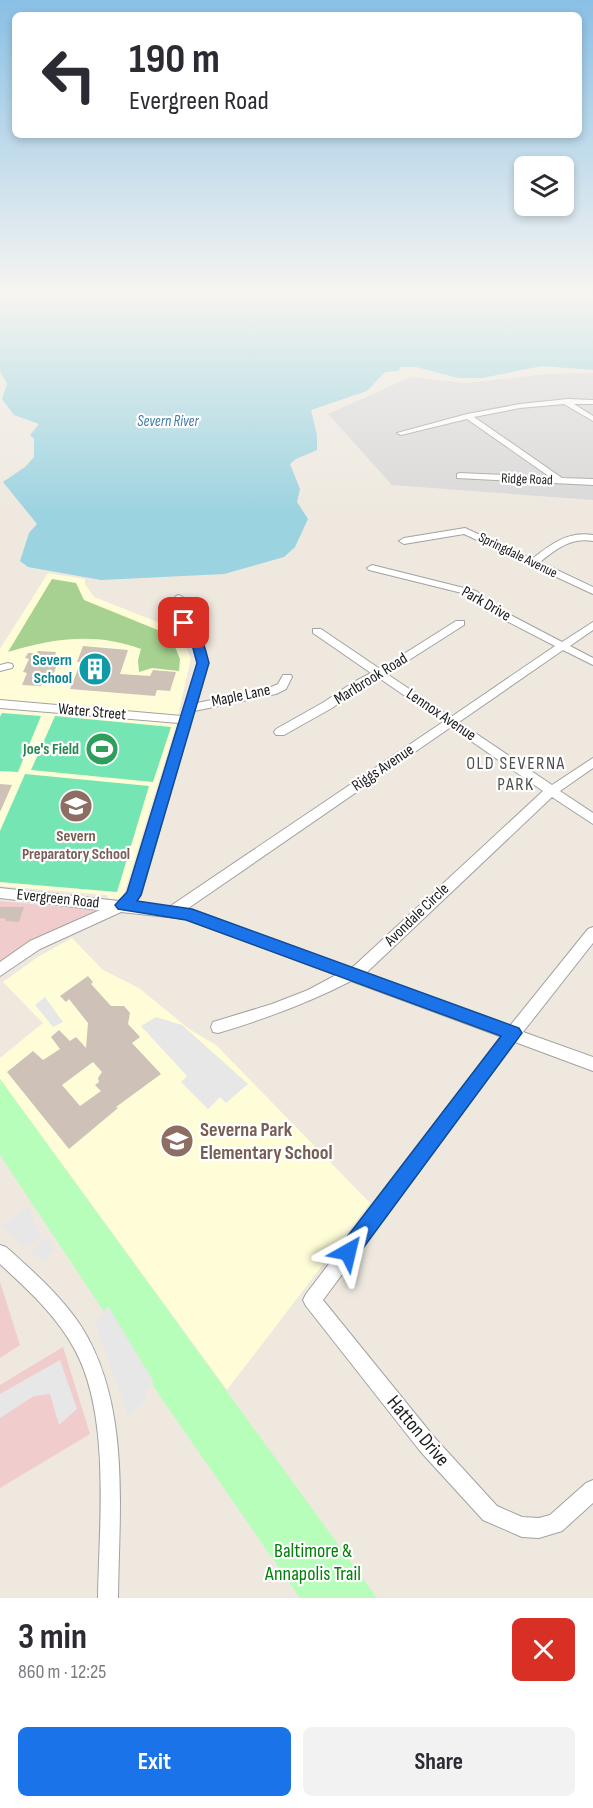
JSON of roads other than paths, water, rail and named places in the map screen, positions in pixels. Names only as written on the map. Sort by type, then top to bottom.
[{"type":"street","points":[[562,401],[593,418]]},
{"type":"street","points":[[401,433],[522,404],[562,401],[593,402]]},
{"type":"street","points":[[467,416],[559,480]]},
{"type":"street","name":"Ridge Road","points":[[460,476],[593,482]]},
{"type":"street","name":"Springdale Avenue","points":[[404,541],[465,531],[593,591]]},
{"type":"street","points":[[533,563],[571,537],[580,535],[593,538]]},
{"type":"street","name":"Park Drive","points":[[372,568],[473,593],[498,612],[593,662]]},
{"type":"street","points":[[0,970],[35,945],[123,905],[134,895],[184,720],[190,708],[203,663],[195,636],[174,611],[179,598]]},
{"type":"street","name":"Marlbrook Road","points":[[280,732],[460,623]]},
{"type":"street","name":"Riggs Avenue","points":[[173,910],[593,625]]},
{"type":"street","name":"Lennox Avenue","points":[[317,631],[593,819]]},
{"type":"street","name":"Maple Lane","points":[[190,708],[272,690],[282,686],[287,677]]},
{"type":"street","name":"Water Street","points":[[0,704],[184,720]]},
{"type":"street","name":"Avondale Circle","points":[[218,1026],[274,1010],[319,992],[352,974],[551,790],[593,762]]},
{"type":"street","name":"Evergreen Road","points":[[0,893],[173,910],[593,1064]]},
{"type":"street","points":[[513,1033],[593,933]]},
{"type":"street","name":"Hatton Drive","points":[[513,1033],[312,1300],[427,1444],[490,1513],[522,1527],[540,1528],[555,1524],[593,1490]]},
{"type":"street","points":[[0,1253],[59,1310],[83,1346],[94,1374],[103,1411],[107,1443],[108,1598]]},
{"type":"water","name":"Severn River","points":[[0,367],[539,367],[482,378],[458,378],[416,367],[401,367],[398,371],[385,372],[367,391],[311,410],[317,435],[317,450],[290,464],[300,489],[297,502],[308,519],[295,547],[284,557],[224,574],[101,580],[28,567],[20,561],[29,533],[37,524],[3,482],[25,467],[34,457],[34,439],[30,435],[39,424],[14,415],[2,399],[7,384]]},
{"type":"water","points":[[549,367],[593,367],[593,370]]},
{"type":"place","name":"Severn School","points":[[95,669]]},
{"type":"place","name":"Joe's Field","points":[[102,749]]},
{"type":"place","name":"Severn Preparatory School","points":[[76,806]]},
{"type":"place","name":"Severna Park Elementary School","points":[[177,1141]]},
{"type":"district","name":"OLD SEVERNA PARK","points":[[516,774]]},
{"type":"park label","name":"Baltimore & Annapolis Trail","points":[[313,1562]]}]
